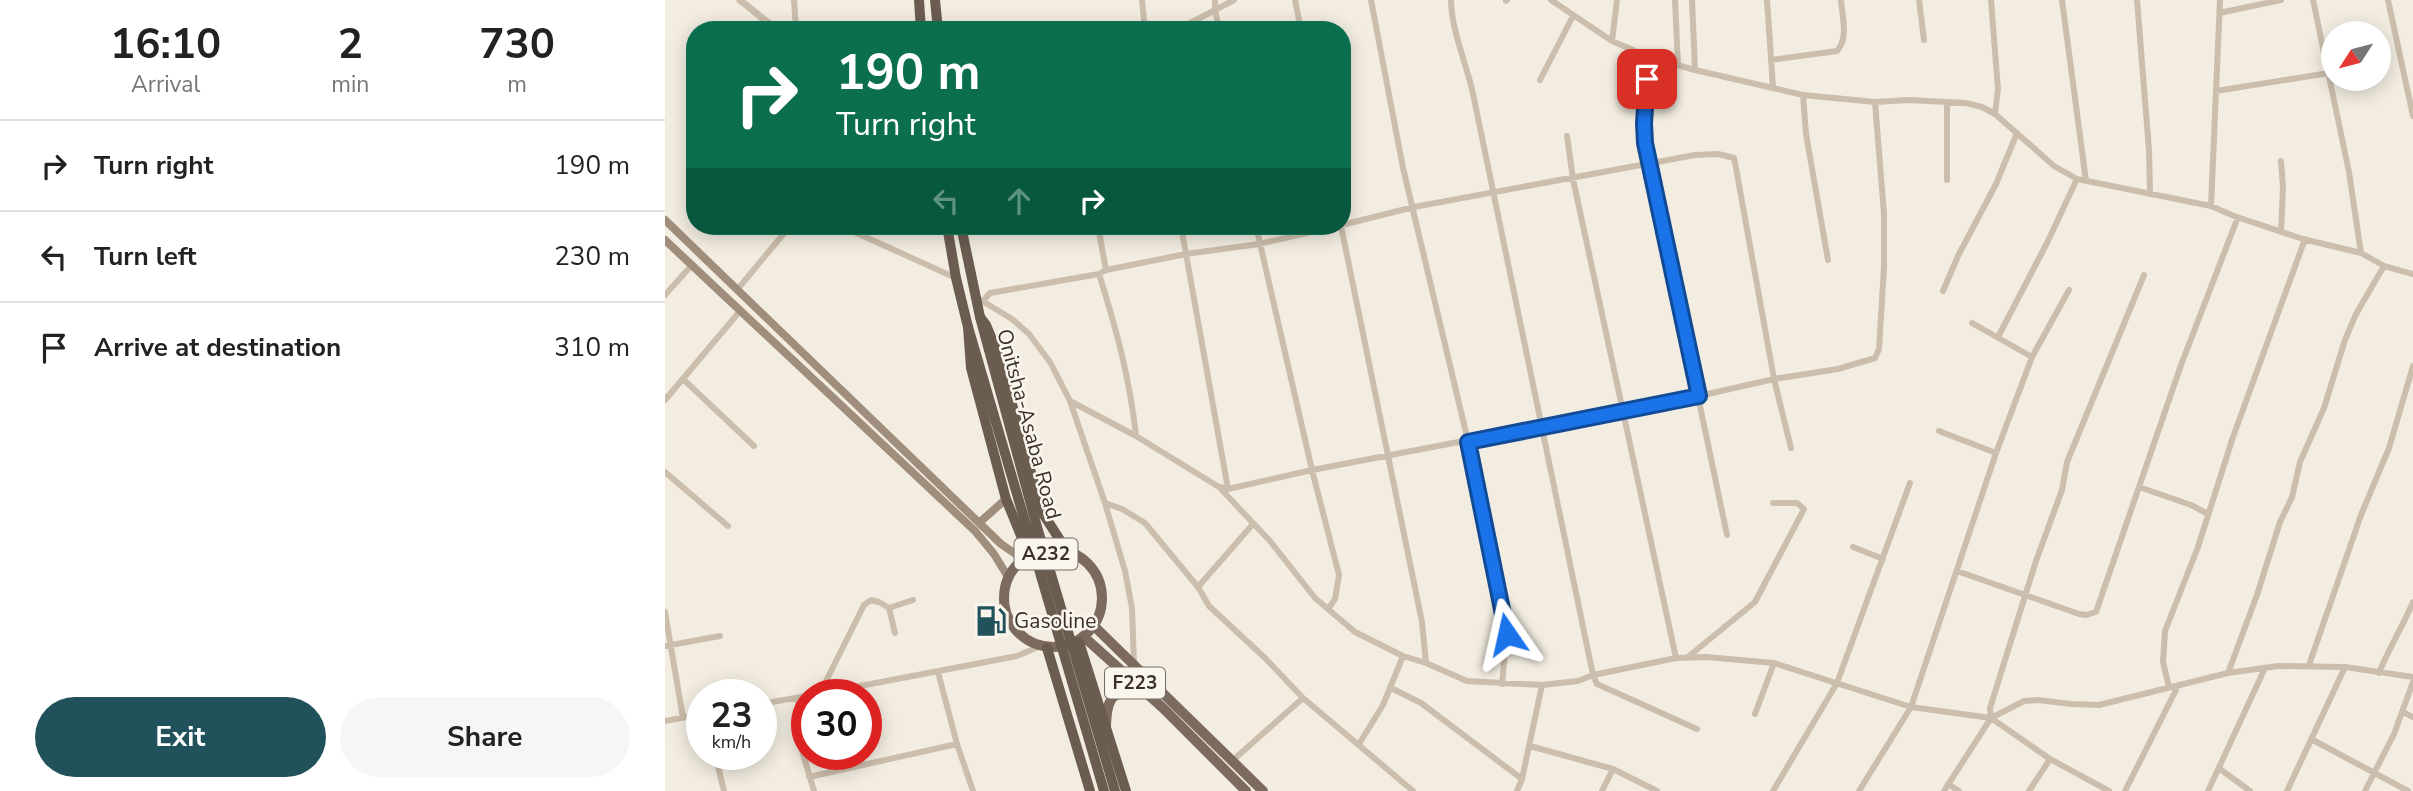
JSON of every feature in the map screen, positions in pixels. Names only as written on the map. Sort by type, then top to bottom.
[{"type":"highway","points":[[919,0],[920,21]]},
{"type":"highway","points":[[935,0],[938,21]]},
{"type":"highway","name":"A232","points":[[949,235],[968,327],[1104,791]]},
{"type":"highway","name":"Onitsha-Asaba Road","points":[[963,235],[979,298],[979,317],[1115,791]]},
{"type":"highway","points":[[979,317],[986,325],[998,354],[1042,512],[1067,551]]},
{"type":"highway","points":[[968,327],[971,368],[1006,499],[1026,557]]},
{"type":"highway","points":[[1081,640],[1126,791]]},
{"type":"highway","points":[[1044,647],[1090,791]]},
{"type":"main road","points":[[665,220],[1001,544],[1026,557]]},
{"type":"main road","points":[[665,240],[975,531],[1008,577]]},
{"type":"main road","points":[[980,522],[1006,499]]},
{"type":"main road","points":[[1051,549],[1067,551],[1087,562],[1100,582],[1102,605],[1094,626],[1081,640],[1063,647],[1044,647],[1026,639],[1010,622],[1004,600],[1008,577],[1026,557],[1051,549]]},
{"type":"main road","name":"F223","points":[[1094,626],[1134,664],[1245,791]]},
{"type":"main road","name":"F223","points":[[1081,640],[1232,761],[1263,791]]},
{"type":"main road","points":[[1106,726],[1109,701],[1117,693],[1141,689]]},
{"type":"street","points":[[740,0],[766,21]]},
{"type":"street","points":[[794,0],[795,21]]},
{"type":"street","points":[[1142,0],[1144,21]]},
{"type":"street","points":[[1215,0],[1218,21]]},
{"type":"street","points":[[1193,21],[1234,0]]},
{"type":"street","points":[[1295,0],[1299,21]]},
{"type":"street","points":[[1371,0],[1403,168],[1468,442],[1507,634],[1502,684]]},
{"type":"street","points":[[1451,0],[1451,20],[1469,77],[1593,675],[1597,684],[1697,729]]},
{"type":"street","points":[[1551,0],[1612,41],[1649,57],[1695,70],[1803,95],[1875,102],[1947,102],[1982,107],[1995,114],[2054,166],[2077,179],[2211,206],[2238,218],[2305,240],[2361,253],[2384,266],[2413,274]]},
{"type":"street","points":[[1612,41],[1617,0]]},
{"type":"street","points":[[1675,0],[1678,65]]},
{"type":"street","points":[[1692,0],[1695,70]]},
{"type":"street","points":[[1767,0],[1773,87]]},
{"type":"street","points":[[1771,60],[1837,51],[1844,36],[1841,0]]},
{"type":"street","points":[[1919,0],[1924,40]]},
{"type":"street","points":[[1991,0],[1998,89],[1995,114]]},
{"type":"street","points":[[2062,0],[2085,181]]},
{"type":"street","points":[[2137,0],[2150,194]]},
{"type":"street","points":[[2211,206],[2220,0]]},
{"type":"street","points":[[2219,13],[2281,0]]},
{"type":"street","points":[[2313,0],[2321,36]]},
{"type":"street","points":[[2388,0],[2413,116]]},
{"type":"street","points":[[1540,80],[1573,16]]},
{"type":"street","points":[[1649,57],[1644,123],[1650,164],[1727,536]]},
{"type":"street","points":[[2215,91],[2321,74]]},
{"type":"street","points":[[2333,91],[2349,172],[2361,253]]},
{"type":"street","points":[[1803,95],[1806,134],[1828,260]]},
{"type":"street","points":[[1219,487],[1228,489],[1312,470],[1468,442],[1775,379],[1838,369],[1875,358],[1879,349],[1884,215],[1875,102]]},
{"type":"street","points":[[1947,102],[1947,180]]},
{"type":"street","points":[[1943,291],[1996,184],[2017,133]]},
{"type":"street","points":[[1567,136],[1573,179],[1677,658]]},
{"type":"street","points":[[1351,222],[1413,206],[1695,155],[1718,154],[1734,158],[1775,379],[1791,448]]},
{"type":"street","points":[[2281,161],[2281,232]]},
{"type":"street","points":[[1998,337],[2077,179]]},
{"type":"street","points":[[1957,571],[2079,614],[2096,612],[2181,365],[2238,218]]},
{"type":"street","points":[[737,290],[783,235]]},
{"type":"street","points":[[861,235],[956,278]]},
{"type":"street","points":[[1099,235],[1102,272],[1132,393],[1136,436]]},
{"type":"street","points":[[1183,235],[1228,489]]},
{"type":"street","points":[[1257,235],[1339,575],[1335,599],[1328,609]]},
{"type":"street","points":[[979,298],[990,293],[1186,254],[1258,244],[1297,235]]},
{"type":"street","points":[[1342,235],[1422,622],[1426,663]]},
{"type":"street","points":[[2169,687],[2162,662],[2165,631],[2305,240]]},
{"type":"street","points":[[665,295],[691,266]]},
{"type":"street","points":[[2228,673],[2280,522],[2293,497],[2300,462],[2325,408],[2345,340],[2356,314],[2384,266]]},
{"type":"street","points":[[1991,718],[1990,708],[2062,490],[2067,462],[2144,275]]},
{"type":"street","points":[[1859,791],[1911,707],[1996,453],[2032,357],[2069,290]]},
{"type":"street","points":[[979,298],[1012,319],[1038,344],[1070,401],[1125,571],[1132,608],[1134,664]]},
{"type":"street","points":[[665,400],[740,311]]},
{"type":"street","points":[[1972,323],[2032,357]]},
{"type":"street","points":[[2309,665],[2361,514],[2389,448],[2413,366]]},
{"type":"street","points":[[683,379],[754,446]]},
{"type":"street","points":[[1070,401],[1136,436],[1219,487],[1315,598],[1355,632],[1403,656],[1467,681],[1542,685],[1578,681],[1593,675],[1688,657],[1774,663],[1911,707],[1991,718],[2050,759],[2109,791]]},
{"type":"street","points":[[1939,431],[1996,453]]},
{"type":"street","points":[[665,472],[728,526]]},
{"type":"street","points":[[1773,791],[1837,683],[1910,483]]},
{"type":"street","points":[[2139,487],[2191,505],[2208,514]]},
{"type":"street","points":[[1105,503],[1122,509],[1145,523],[1198,587],[1209,606],[1265,657],[1303,698],[1413,791]]},
{"type":"street","points":[[1688,657],[1759,598],[1804,509],[1797,503],[1773,503]]},
{"type":"street","points":[[1198,587],[1253,524]]},
{"type":"street","points":[[1853,547],[1884,559]]},
{"type":"street","points":[[824,679],[864,606],[871,600],[888,608],[913,600]]},
{"type":"street","points":[[2379,673],[2413,602]]},
{"type":"street","points":[[888,608],[895,633]]},
{"type":"street","points":[[665,612],[667,646],[683,718]]},
{"type":"street","points":[[667,646],[720,636]]},
{"type":"street","points":[[882,682],[1017,656],[1044,647]]},
{"type":"street","points":[[1359,744],[1383,705],[1403,656]]},
{"type":"street","points":[[1755,714],[1774,663]]},
{"type":"street","points":[[1959,791],[1946,788],[1991,718],[2024,701],[2099,705],[2228,673],[2309,665],[2345,667],[2413,677]]},
{"type":"street","points":[[2287,791],[2345,667]]},
{"type":"street","points":[[2208,791],[2265,668]]},
{"type":"street","points":[[938,672],[957,744],[974,791]]},
{"type":"street","points":[[2365,791],[2403,712],[2413,682]]},
{"type":"street","points":[[1517,791],[1530,746],[1542,685]]},
{"type":"street","points":[[2125,791],[2178,686]]},
{"type":"street","points":[[1391,688],[1421,703],[1522,779]]},
{"type":"street","points":[[1232,761],[1303,698]]},
{"type":"street","points":[[2403,712],[2413,717]]},
{"type":"street","points":[[665,721],[686,718]]},
{"type":"street","points":[[2313,740],[2409,791]]},
{"type":"street","points":[[810,777],[957,744]]},
{"type":"street","points":[[1530,746],[1613,769],[1657,791]]},
{"type":"street","points":[[2029,791],[2050,759]]},
{"type":"street","points":[[1602,791],[1613,769]]},
{"type":"street","points":[[2220,769],[2251,791]]},
{"type":"street","points":[[719,770],[724,791]]},
{"type":"street","points":[[808,770],[814,791]]},
{"type":"place","name":"Gasoline","points":[[991,621]]},
{"type":"route","points":[[1507,634],[1468,442],[1699,396],[1645,143],[1647,79]]}]
